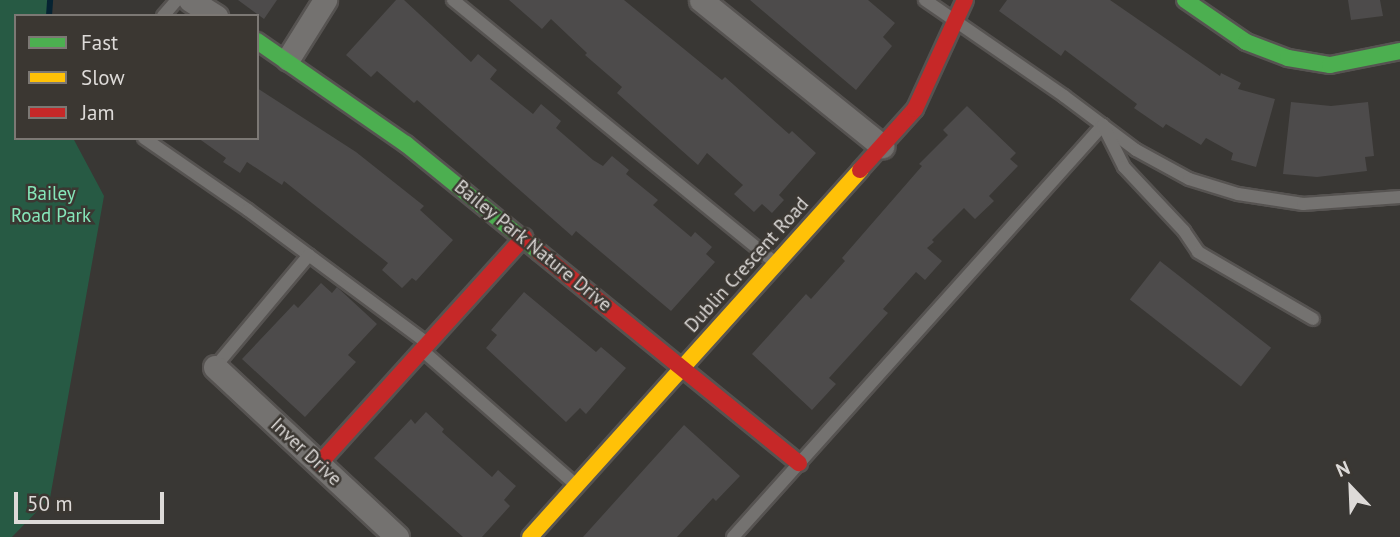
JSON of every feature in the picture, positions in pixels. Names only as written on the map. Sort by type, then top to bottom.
[{"type":"street","points":[[190,0],[213,14]]},
{"type":"street","points":[[288,59],[325,0]]},
{"type":"street","points":[[701,0],[882,146]]},
{"type":"street","name":"Dublin Crescent Road","points":[[530,537],[915,109],[965,0]]},
{"type":"street","points":[[1185,0],[1246,42],[1288,58],[1330,65],[1400,51]]},
{"type":"street","name":"Bailey Park Nature Drive","points":[[259,42],[288,59],[405,144],[524,237],[799,463]]},
{"type":"street","points":[[319,464],[524,237]]},
{"type":"street","name":"Inver Drive","points":[[215,367],[397,537]]},
{"type":"lane","points":[[165,14],[177,0]]},
{"type":"lane","points":[[453,0],[777,264]]},
{"type":"lane","points":[[925,0],[1136,150],[1189,179],[1238,194],[1303,204],[1400,197]]},
{"type":"lane","points":[[1103,125],[1124,167],[1184,231],[1198,252],[1313,319]]},
{"type":"lane","points":[[733,537],[1103,125]]},
{"type":"lane","points":[[147,140],[309,255],[426,348],[577,486]]},
{"type":"lane","points":[[215,367],[309,255]]},
{"type":"green space","name":"Bailey Road Park","points":[[0,0],[50,0],[49,14],[14,14],[14,140],[74,140],[104,196],[50,498],[12,537],[0,537]]},
{"type":"building","points":[[238,0],[277,0],[264,19]]},
{"type":"building","points":[[396,0],[404,0],[471,62],[478,54],[497,70],[490,79],[533,114],[541,104],[561,121],[556,128],[593,160],[603,166],[612,156],[629,170],[626,174],[658,200],[653,205],[691,237],[695,232],[712,247],[706,254],[715,262],[671,311],[576,231],[572,236],[417,100],[414,103],[377,71],[371,77],[346,55]]},
{"type":"building","points":[[509,0],[624,0],[722,80],[725,77],[789,134],[792,131],[816,153],[779,195],[784,200],[772,213],[762,204],[754,212],[734,194],[743,185],[707,153],[698,165],[617,93],[622,87],[585,55],[587,53],[551,19],[542,29]]},
{"type":"building","points":[[750,0],[868,0],[895,23],[883,37],[892,46],[856,90]]},
{"type":"building","points":[[1007,0],[1110,0],[1220,76],[1221,73],[1241,83],[1238,89],[1275,99],[1256,167],[1231,160],[1233,153],[1206,138],[1201,145],[1166,124],[1163,128],[1134,108],[1137,104],[1065,50],[1061,56],[999,11]]},
{"type":"building","points":[[1348,0],[1380,0],[1383,16],[1351,20]]},
{"type":"building","points":[[259,89],[356,152],[424,206],[420,210],[453,240],[416,281],[412,278],[402,288],[382,270],[388,263],[284,181],[282,185],[247,162],[240,173],[223,162],[226,158],[201,140],[259,140]]},
{"type":"building","points":[[1291,102],[1331,106],[1368,102],[1374,156],[1365,157],[1367,171],[1317,177],[1283,174]]},
{"type":"building","points":[[967,106],[1016,153],[1010,159],[1018,166],[989,196],[994,201],[975,219],[964,208],[932,240],[934,242],[927,248],[942,261],[925,280],[916,272],[883,309],[888,313],[829,378],[836,384],[812,410],[752,354],[806,294],[811,299],[845,261],[842,258],[922,166],[919,164],[948,135],[943,130]]},
{"type":"building","points":[[1160,261],[1271,348],[1241,386],[1130,300]]},
{"type":"building","points":[[321,283],[332,293],[337,287],[377,324],[348,355],[356,362],[305,417],[242,359],[294,304],[298,308]]},
{"type":"building","points":[[524,292],[596,352],[601,347],[626,368],[586,414],[580,408],[566,422],[486,348],[497,335],[491,330]]},
{"type":"building","points":[[426,412],[444,429],[442,432],[492,477],[498,470],[516,486],[504,500],[510,506],[482,537],[463,537],[374,458],[411,419],[415,424]]},
{"type":"building","points":[[684,425],[740,476],[716,501],[713,498],[677,537],[583,537]]},
{"type":"waterway","points":[[49,14],[50,0]]},
{"type":"traffic: fast","points":[[1185,0],[1246,42],[1288,58],[1330,65],[1400,51]]},
{"type":"traffic: fast","points":[[259,42],[406,144],[539,252]]},
{"type":"traffic: slow","points":[[530,537],[860,170]]},
{"type":"traffic: jam","points":[[860,170],[915,109],[965,0]]},
{"type":"traffic: jam","points":[[319,464],[524,237]]},
{"type":"traffic: jam","points":[[539,252],[799,463]]}]
